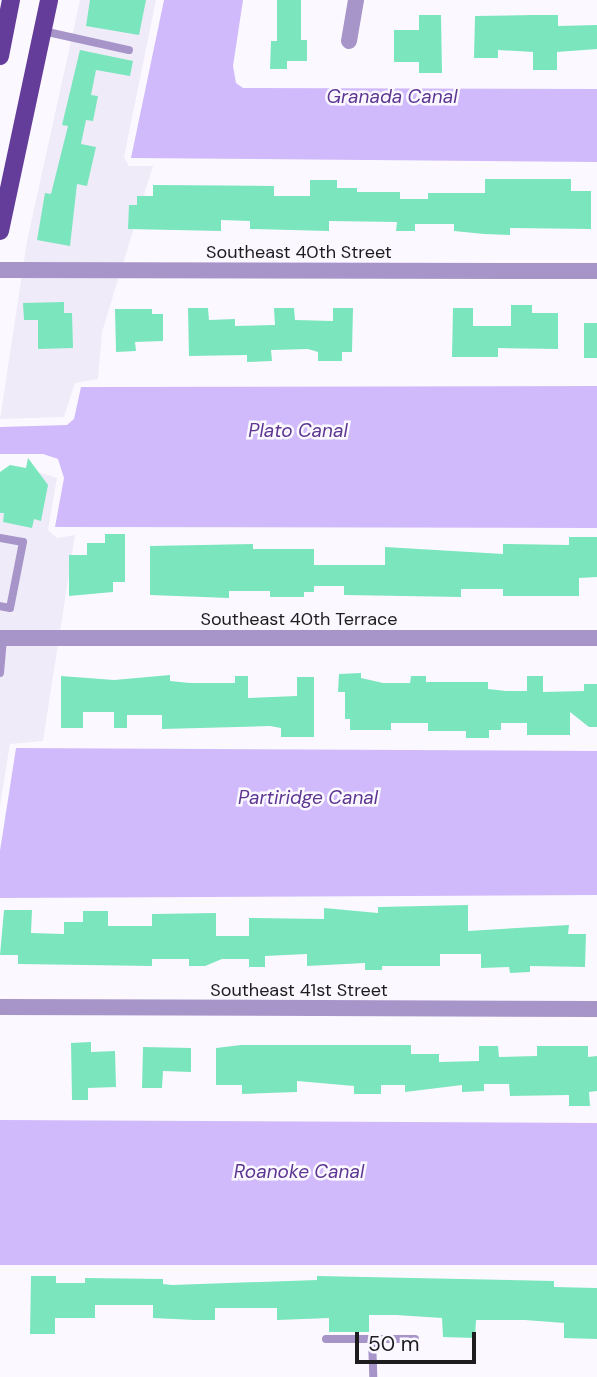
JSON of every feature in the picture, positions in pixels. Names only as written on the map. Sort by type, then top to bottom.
[{"type":"main road","points":[[0,56],[3,26],[11,0]]},
{"type":"main road","points":[[0,231],[49,0]]},
{"type":"street","points":[[349,41],[356,0]]},
{"type":"street","name":"Southeast 40th Street","points":[[0,270],[597,271]]},
{"type":"street","name":"Southeast 40th Terrace","points":[[2,638],[597,638]]},
{"type":"street","name":"Southeast 41st Street","points":[[0,1007],[597,1009]]},
{"type":"lane","points":[[43,31],[129,50]]},
{"type":"lane","points":[[0,537],[23,542],[10,607],[0,606]]},
{"type":"lane","points":[[0,673],[2,638]]},
{"type":"lane","points":[[326,1339],[415,1339]]},
{"type":"lane","points":[[372,1339],[373,1377]]},
{"type":"shaded area","points":[[80,0],[156,0],[124,157],[129,166],[153,166],[102,332],[98,379],[75,383],[64,417],[0,419],[27,241]]},
{"type":"shaded area","points":[[35,471],[57,478],[48,530],[57,538],[75,535],[43,741],[10,744],[0,806],[0,472]]},
{"type":"water","name":"Granada Canal","points":[[164,0],[243,0],[233,66],[236,83],[243,88],[597,89],[597,162],[131,158]]},
{"type":"water","name":"Plato Canal","points":[[597,386],[597,528],[55,527],[64,478],[58,459],[43,454],[0,454],[0,427],[67,425],[74,419],[81,387]]},
{"type":"water","name":"Partiridge Canal","points":[[16,748],[597,751],[597,895],[0,898],[0,851]]},
{"type":"water","name":"Roanoke Canal","points":[[0,1120],[597,1123],[597,1265],[0,1265]]},
{"type":"building","points":[[90,0],[146,0],[139,35],[86,26]]},
{"type":"building","points":[[277,0],[301,0],[301,40],[307,40],[307,61],[287,61],[287,69],[270,69],[271,41],[277,41]]},
{"type":"building","points":[[419,15],[441,15],[442,73],[419,73],[419,62],[394,62],[394,30],[419,30]]},
{"type":"building","points":[[558,15],[558,26],[597,25],[597,49],[557,52],[557,70],[533,70],[533,52],[498,50],[498,58],[474,58],[475,16]]},
{"type":"building","points":[[80,50],[133,61],[130,76],[96,70],[91,95],[98,96],[93,121],[86,120],[81,144],[96,147],[87,186],[77,184],[70,246],[37,240],[45,193],[51,194],[68,126],[62,125]]},
{"type":"building","points":[[485,179],[571,179],[571,191],[591,191],[591,229],[510,228],[510,235],[454,231],[454,224],[415,224],[415,231],[396,231],[397,222],[329,221],[329,231],[250,229],[250,221],[221,220],[221,231],[128,229],[129,205],[137,205],[137,196],[153,196],[153,185],[274,186],[274,196],[310,196],[310,180],[337,180],[337,188],[357,188],[357,192],[400,192],[400,199],[428,199],[428,193],[485,193]]},
{"type":"building","points":[[64,302],[64,313],[72,313],[73,348],[38,349],[38,320],[24,320],[23,303]]},
{"type":"building","points":[[511,305],[532,305],[532,313],[558,313],[558,349],[498,348],[498,357],[452,357],[453,308],[473,308],[473,326],[511,326]]},
{"type":"building","points":[[188,308],[208,308],[209,320],[235,319],[235,326],[275,325],[274,308],[294,308],[295,320],[333,321],[333,308],[353,308],[352,352],[342,352],[342,361],[318,361],[318,352],[308,349],[271,350],[272,361],[247,362],[247,355],[189,356]]},
{"type":"building","points":[[115,309],[152,309],[152,314],[163,314],[163,341],[135,342],[136,351],[116,352]]},
{"type":"building","points":[[584,323],[597,323],[597,358],[584,358]]},
{"type":"building","points":[[28,458],[48,485],[41,521],[34,519],[32,528],[3,522],[4,513],[0,513],[0,472],[10,465],[26,468]]},
{"type":"building","points":[[105,534],[125,534],[125,582],[113,582],[113,592],[69,596],[69,555],[87,555],[87,543],[105,543]]},
{"type":"building","points":[[569,537],[597,537],[597,577],[579,578],[579,596],[503,596],[503,589],[461,589],[461,597],[344,595],[344,586],[314,586],[314,592],[304,592],[304,597],[270,597],[270,591],[229,591],[229,598],[150,595],[150,546],[253,544],[253,549],[314,549],[314,565],[385,565],[385,547],[503,554],[503,544],[569,545]]},
{"type":"building","points":[[361,673],[361,678],[383,683],[410,683],[411,676],[426,676],[426,682],[488,682],[488,689],[506,691],[527,691],[527,676],[543,676],[543,692],[584,691],[584,684],[597,684],[597,727],[589,727],[570,712],[570,735],[527,735],[527,723],[501,723],[501,730],[489,730],[489,738],[466,738],[466,731],[428,731],[428,723],[391,723],[391,730],[350,730],[350,719],[345,719],[345,692],[338,692],[339,674]]},
{"type":"building","points":[[170,675],[170,681],[190,683],[235,683],[235,676],[248,676],[248,698],[297,696],[297,677],[314,677],[314,737],[281,737],[281,728],[270,726],[162,729],[162,715],[127,715],[127,728],[114,728],[114,712],[83,712],[83,728],[61,728],[61,676],[114,680]]},
{"type":"building","points":[[468,905],[468,931],[569,925],[568,934],[586,934],[585,967],[530,966],[530,972],[510,973],[509,967],[481,968],[481,954],[440,954],[440,966],[382,966],[382,970],[365,970],[365,963],[307,966],[307,954],[265,956],[265,967],[249,967],[249,959],[222,959],[205,966],[189,966],[189,959],[152,959],[152,966],[18,964],[18,955],[0,955],[4,910],[32,910],[31,933],[64,934],[64,922],[83,922],[83,911],[108,911],[108,926],[152,926],[152,914],[216,913],[216,936],[249,936],[249,918],[324,919],[324,908],[378,913],[378,907]]},
{"type":"building","points":[[91,1042],[91,1052],[115,1051],[116,1087],[88,1088],[88,1100],[72,1100],[71,1043]]},
{"type":"building","points":[[241,1045],[411,1045],[411,1054],[439,1054],[439,1062],[479,1061],[479,1046],[498,1046],[499,1057],[537,1056],[537,1046],[588,1046],[588,1057],[597,1056],[597,1091],[589,1092],[590,1106],[569,1106],[569,1095],[510,1096],[509,1084],[484,1084],[484,1091],[462,1092],[462,1085],[405,1092],[405,1085],[381,1085],[381,1094],[354,1094],[354,1086],[297,1081],[297,1092],[242,1094],[242,1085],[216,1085],[216,1048]]},
{"type":"building","points":[[143,1047],[191,1048],[191,1072],[163,1071],[162,1088],[142,1088]]},
{"type":"building","points":[[31,1276],[56,1276],[56,1283],[85,1283],[85,1278],[163,1279],[163,1284],[172,1285],[317,1280],[317,1276],[554,1281],[554,1287],[597,1288],[597,1339],[564,1338],[564,1323],[525,1320],[476,1320],[475,1338],[443,1337],[442,1318],[396,1315],[369,1315],[369,1332],[329,1332],[329,1318],[277,1320],[277,1308],[215,1308],[215,1320],[194,1320],[153,1318],[153,1305],[95,1305],[95,1318],[55,1318],[55,1334],[30,1334]]}]
